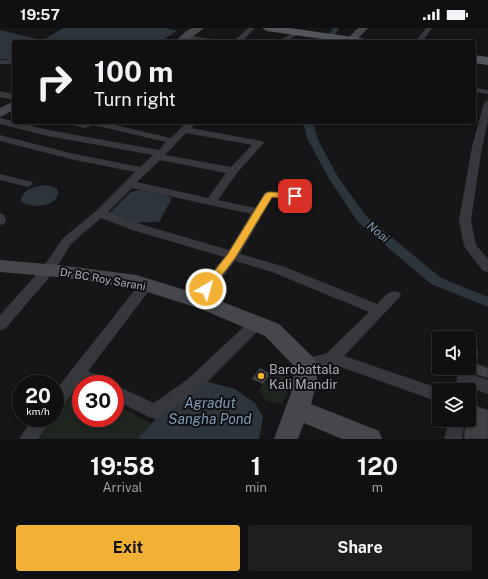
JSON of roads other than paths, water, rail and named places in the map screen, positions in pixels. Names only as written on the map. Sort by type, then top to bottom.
[{"type":"main road","points":[[267,28],[354,40]]},
{"type":"main road","points":[[476,56],[488,58]]},
{"type":"main road","points":[[476,59],[488,61]]},
{"type":"street","points":[[182,40],[199,28]]},
{"type":"street","points":[[242,40],[252,28]]},
{"type":"street","points":[[348,39],[363,28]]},
{"type":"street","points":[[420,40],[429,28]]},
{"type":"street","points":[[283,40],[297,33]]},
{"type":"street","points":[[0,62],[12,62]]},
{"type":"street","points":[[476,90],[488,92]]},
{"type":"street","points":[[0,94],[10,106]]},
{"type":"street","points":[[484,111],[465,220],[470,246],[488,268]]},
{"type":"street","points":[[0,121],[48,133],[100,142],[233,171]]},
{"type":"street","points":[[99,124],[173,141]]},
{"type":"street","points":[[0,325],[48,270],[67,241],[100,213],[190,124]]},
{"type":"street","points":[[100,142],[114,128]]},
{"type":"street","points":[[184,130],[259,143],[233,171],[211,202]]},
{"type":"street","points":[[0,138],[70,156],[143,171]]},
{"type":"street","points":[[0,176],[28,184]]},
{"type":"street","points":[[129,184],[257,212]]},
{"type":"street","points":[[197,300],[232,256],[269,194],[295,196]]},
{"type":"street","points":[[100,213],[136,227],[277,269],[379,310]]},
{"type":"street","name":"Dr BC Roy Sarani","points":[[0,266],[48,270],[136,282],[197,300],[272,330],[306,364]]},
{"type":"street","points":[[64,391],[146,285]]},
{"type":"street","points":[[332,358],[394,295]]},
{"type":"street","points":[[124,396],[155,412],[194,384],[256,324]]},
{"type":"street","points":[[286,439],[298,410],[306,374],[306,364],[332,358],[432,393]]},
{"type":"street","points":[[77,373],[81,375]]},
{"type":"street","points":[[465,379],[488,387]]},
{"type":"street","points":[[298,410],[370,439]]},
{"type":"street","points":[[28,439],[37,427]]},
{"type":"street","points":[[453,439],[456,427]]},
{"type":"water","points":[[63,28],[167,28],[177,31],[162,40],[44,40]]},
{"type":"water","points":[[0,30],[38,40],[12,40],[12,60],[0,59]]},
{"type":"water","points":[[47,185],[56,188],[58,191],[57,196],[50,203],[38,206],[22,202],[21,199],[25,192],[35,187]]},
{"type":"water","points":[[144,189],[172,198],[159,222],[143,222],[131,225],[106,216],[131,192]]},
{"type":"water","name":"Agradut Sangha Pond","points":[[204,381],[235,389],[255,403],[263,417],[259,439],[138,439],[164,410]]},
{"type":"waterway","name":"Noai","points":[[329,40],[336,28]]},
{"type":"waterway","name":"Noai","points":[[309,124],[313,140],[333,177],[362,219],[436,281],[488,302]]},
{"type":"place","name":"Barobattala Kali Mandir","points":[[261,376]]}]
